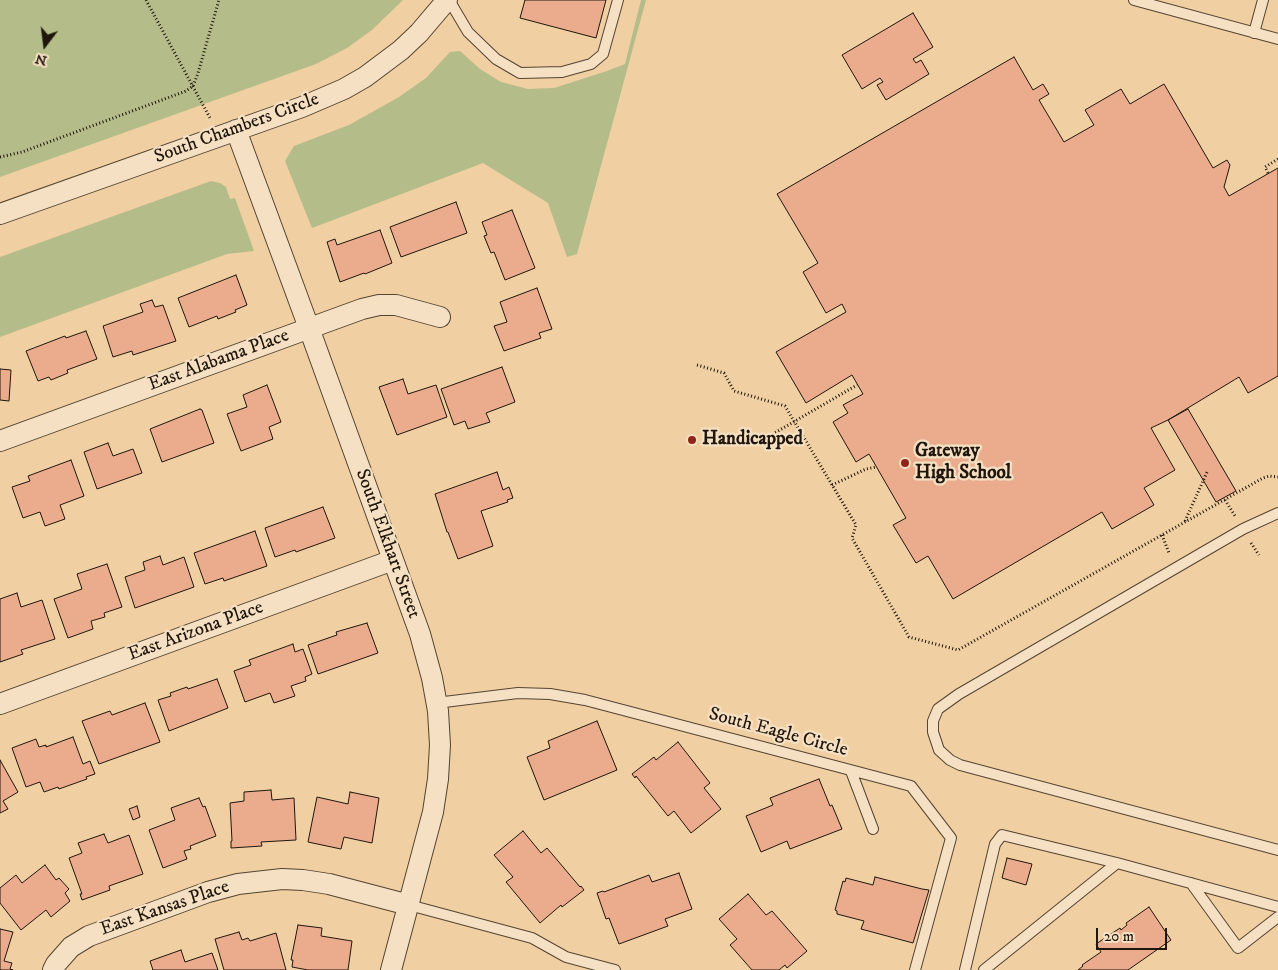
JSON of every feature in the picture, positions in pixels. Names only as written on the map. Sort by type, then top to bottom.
[{"type":"street","name":"South Chambers Circle","points":[[0,214],[330,95],[365,77],[393,57],[411,41],[448,0]]},
{"type":"street","name":"South Elkhart Street","points":[[226,133],[309,328],[420,634],[432,678],[440,745],[438,779],[433,812],[391,970]]},
{"type":"street","name":"East Alabama Place","points":[[0,441],[362,309],[379,305],[396,305],[440,317]]},
{"type":"street","name":"East Arizona Place","points":[[0,704],[393,560]]},
{"type":"street","name":"East Kansas Place","points":[[53,970],[71,947],[89,936],[208,892],[238,884],[282,879],[303,880],[329,884],[408,905]]},
{"type":"lane","points":[[448,0],[468,32],[496,59],[520,73],[562,72],[591,64],[603,54],[618,0]]},
{"type":"lane","points":[[1134,0],[1278,39]]},
{"type":"lane","points":[[1254,33],[1263,0]]},
{"type":"lane","points":[[1278,513],[1243,529],[959,694],[938,709],[934,717],[932,730],[938,748],[946,758],[960,765],[1278,850]]},
{"type":"lane","name":"South Eagle Circle","points":[[436,703],[518,693],[559,695],[585,700],[911,786],[951,838],[916,970]]},
{"type":"lane","points":[[851,771],[873,829]]},
{"type":"lane","points":[[965,970],[995,844],[1002,834],[1278,907]]},
{"type":"lane","points":[[984,970],[1117,863]]},
{"type":"lane","points":[[1191,883],[1238,948],[1278,917]]},
{"type":"lane","points":[[408,905],[532,938],[566,957],[615,970]]},
{"type":"path","points":[[146,0],[207,110],[226,133]]},
{"type":"path","points":[[0,157],[22,152],[179,94],[193,86],[219,0]]},
{"type":"path","points":[[1268,173],[1265,167],[1278,159]]},
{"type":"path","points":[[697,365],[724,373],[734,391],[785,406],[856,525],[852,538],[909,637],[958,650],[1263,478],[1269,476],[1278,477]]},
{"type":"path","points":[[754,445],[857,385]]},
{"type":"path","points":[[832,485],[866,469],[876,467]]},
{"type":"path","points":[[1185,522],[1208,470]]},
{"type":"green space","points":[[0,0],[403,0],[372,30],[347,48],[316,64],[0,177]]},
{"type":"green space","points":[[641,0],[646,0],[577,254],[567,257],[548,203],[483,163],[312,228],[285,161],[294,146],[349,125],[399,97],[426,78],[450,52],[460,51],[480,69],[501,82],[528,89],[554,88],[625,64]]},
{"type":"green space","points":[[211,181],[226,187],[230,199],[235,198],[254,251],[227,254],[0,337],[0,257]]},
{"type":"building","points":[[525,0],[606,0],[596,38],[520,18]]},
{"type":"building","points":[[913,13],[933,47],[913,59],[916,63],[921,60],[929,74],[886,100],[877,85],[883,82],[880,78],[862,89],[842,55]]},
{"type":"building","name":"Gateway High School","points":[[1014,57],[1033,90],[1043,84],[1049,94],[1039,100],[1064,142],[1094,125],[1085,110],[1121,89],[1130,104],[1164,84],[1213,168],[1227,160],[1230,165],[1224,187],[1229,196],[1278,168],[1278,376],[1248,393],[1239,377],[1168,420],[1151,428],[1175,470],[1144,488],[1154,505],[1112,529],[1102,512],[953,599],[928,556],[916,563],[893,525],[906,518],[869,454],[856,462],[833,422],[848,413],[843,405],[863,394],[852,375],[806,403],[776,352],[846,312],[842,304],[826,313],[803,272],[818,263],[777,194]]},
{"type":"building","points":[[456,202],[467,233],[401,257],[390,227]]},
{"type":"building","points":[[512,210],[535,268],[505,280],[494,252],[491,253],[484,236],[487,235],[482,222]]},
{"type":"building","points":[[380,230],[392,263],[340,282],[327,242],[335,239],[337,245]]},
{"type":"building","points":[[236,275],[247,305],[235,310],[236,312],[218,319],[217,316],[189,327],[178,298]]},
{"type":"building","points":[[537,288],[552,329],[539,333],[541,338],[504,351],[494,326],[507,322],[500,302]]},
{"type":"building","points":[[152,300],[155,307],[163,305],[176,341],[133,355],[132,351],[113,357],[103,326],[143,312],[140,304]]},
{"type":"building","points":[[86,331],[97,359],[67,370],[68,373],[51,380],[49,377],[38,381],[26,351],[65,336],[66,338]]},
{"type":"building","points":[[502,367],[515,402],[486,413],[490,422],[468,429],[465,421],[454,425],[441,389]]},
{"type":"building","points":[[0,369],[11,370],[9,401],[0,400]]},
{"type":"building","points":[[403,379],[408,394],[436,385],[447,417],[397,435],[379,387]]},
{"type":"building","points":[[267,385],[281,422],[269,427],[273,439],[241,451],[227,414],[247,407],[243,395]]},
{"type":"building","points":[[200,409],[214,443],[162,462],[150,429]]},
{"type":"building","points":[[1188,409],[1236,491],[1216,502],[1168,420]]},
{"type":"building","points":[[108,443],[113,456],[133,449],[142,473],[97,489],[84,452]]},
{"type":"building","points":[[71,460],[84,496],[60,505],[65,519],[45,526],[40,512],[23,518],[12,487],[30,481],[28,476]]},
{"type":"building","points":[[497,472],[503,490],[509,487],[513,498],[507,500],[508,502],[481,511],[493,546],[458,559],[435,494]]},
{"type":"building","points":[[323,507],[335,538],[296,552],[295,550],[275,557],[265,528]]},
{"type":"building","points":[[255,531],[267,566],[224,581],[223,578],[205,584],[194,553]]},
{"type":"building","points":[[160,556],[163,565],[184,557],[194,587],[135,608],[125,577],[145,570],[143,562]]},
{"type":"building","points":[[107,564],[122,607],[104,613],[105,617],[91,621],[93,629],[68,638],[54,599],[82,589],[77,574]]},
{"type":"building","points":[[17,593],[21,607],[42,600],[55,639],[21,650],[23,654],[0,662],[0,599]]},
{"type":"building","points":[[367,623],[378,653],[318,674],[308,645],[337,635],[336,632]]},
{"type":"building","points":[[293,644],[295,652],[303,649],[312,674],[305,677],[306,681],[291,686],[295,696],[274,703],[270,693],[245,702],[234,671],[251,665],[249,660]]},
{"type":"building","points":[[217,679],[228,708],[169,731],[158,700],[171,696],[170,693]]},
{"type":"building","points":[[145,703],[160,742],[99,764],[82,721],[110,711],[112,715]]},
{"type":"building","points":[[597,721],[617,770],[544,800],[527,757],[550,748],[548,741]]},
{"type":"building","points":[[73,737],[83,764],[90,761],[95,774],[86,777],[87,779],[59,789],[58,787],[44,792],[40,782],[26,787],[12,748],[36,739],[39,747],[46,745],[46,747]]},
{"type":"building","points":[[678,742],[710,783],[704,788],[721,809],[691,833],[674,811],[668,816],[636,776],[635,778],[632,774],[654,757],[656,760]]},
{"type":"building","points":[[0,760],[18,792],[3,801],[8,809],[0,813]]},
{"type":"building","points":[[819,779],[842,829],[790,849],[787,841],[761,852],[746,816],[773,805],[770,798]]},
{"type":"building","points":[[271,790],[272,800],[294,798],[296,840],[261,842],[262,846],[231,848],[230,803],[244,801],[244,792]]},
{"type":"building","points":[[350,792],[379,798],[372,843],[344,837],[341,849],[308,842],[317,797],[348,804]]},
{"type":"building","points":[[199,798],[203,807],[205,806],[216,836],[190,846],[191,849],[184,851],[187,859],[163,868],[149,830],[175,820],[171,808]]},
{"type":"building","points":[[137,806],[140,817],[133,820],[129,809]]},
{"type":"building","points":[[523,831],[541,853],[547,848],[584,890],[562,907],[561,905],[540,923],[506,882],[513,877],[494,855]]},
{"type":"building","points":[[104,834],[108,843],[129,835],[143,874],[109,886],[110,890],[82,900],[80,894],[82,894],[69,858],[82,853],[78,843]]},
{"type":"building","points":[[1007,858],[1032,864],[1026,885],[1002,878]]},
{"type":"building","points":[[45,865],[56,880],[59,878],[69,889],[65,893],[70,901],[51,917],[46,910],[21,930],[0,903],[0,888],[16,875],[22,883]]},
{"type":"building","points":[[679,873],[692,909],[665,919],[668,926],[619,944],[609,918],[606,919],[597,893],[649,875],[652,882]]},
{"type":"building","points":[[875,877],[929,890],[913,943],[861,929],[864,921],[837,914],[835,910],[843,881],[845,882],[846,878],[873,885]]},
{"type":"building","points":[[748,894],[766,915],[772,911],[807,951],[787,968],[785,965],[779,970],[752,970],[730,945],[737,939],[719,919]]},
{"type":"building","points":[[1149,907],[1171,940],[1128,970],[1078,970],[1101,952],[1096,944],[1120,928],[1121,930],[1127,925],[1126,923]]},
{"type":"building","points":[[298,925],[322,928],[321,936],[352,941],[348,970],[308,970],[292,967],[293,960],[291,960]]},
{"type":"building","points":[[0,929],[13,932],[4,961],[12,963],[10,969],[13,970],[0,970]]},
{"type":"building","points":[[239,932],[242,940],[248,938],[250,941],[276,933],[286,970],[224,970],[215,939]]},
{"type":"building","points":[[181,950],[185,962],[212,953],[218,970],[153,970],[150,961]]},
{"type":"place","name":"Handicapped","points":[[692,440]]},
{"type":"place","name":"Gateway High School","points":[[905,463]]}]
